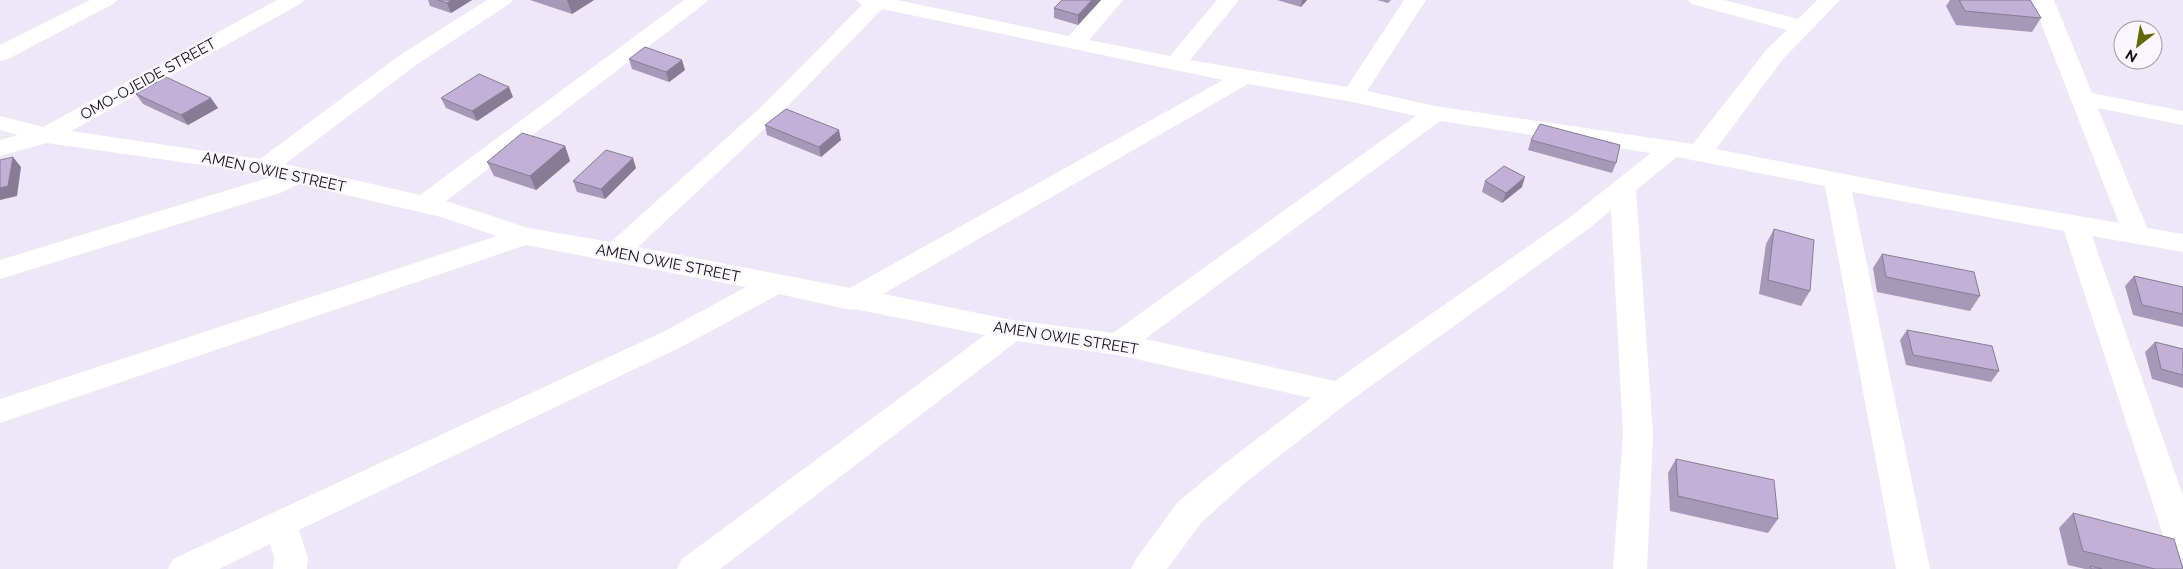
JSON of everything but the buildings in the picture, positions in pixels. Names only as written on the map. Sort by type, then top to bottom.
[{"type":"street","points":[[0,54],[106,0]]},
{"type":"street","name":"OMO-OJEIDE STREET","points":[[0,148],[46,135],[293,0]]},
{"type":"street","points":[[264,168],[408,60],[502,0]]},
{"type":"street","points":[[424,205],[697,0]]},
{"type":"street","points":[[1074,44],[1112,0]]},
{"type":"street","points":[[1176,63],[1228,0]]},
{"type":"street","points":[[1353,95],[1415,0]]},
{"type":"street","points":[[1699,0],[1802,27]]},
{"type":"street","points":[[1148,569],[1189,513],[1235,473],[1339,393],[1570,230],[1623,188],[1686,151],[1775,54],[1829,0]]},
{"type":"street","points":[[2043,0],[2137,235]]},
{"type":"street","points":[[616,252],[769,112],[872,1],[926,6],[1074,44],[1244,77],[1353,95],[1435,113],[1686,151],[2183,243]]},
{"type":"street","points":[[851,300],[1244,77]]},
{"type":"street","points":[[2082,98],[2183,118]]},
{"type":"street","points":[[1118,344],[1435,113]]},
{"type":"street","name":"AMEN OWIE STREET","points":[[0,123],[46,135],[245,163],[447,210],[525,236],[616,252],[851,300],[1012,330],[1118,344],[1339,393]]},
{"type":"street","points":[[0,270],[272,187],[296,175]]},
{"type":"street","points":[[1837,180],[1913,569]]},
{"type":"street","points":[[1623,188],[1638,434],[1630,569]]},
{"type":"street","points":[[2075,224],[2183,544]]},
{"type":"street","points":[[0,411],[525,236]]},
{"type":"street","points":[[185,569],[675,338],[774,284]]},
{"type":"street","points":[[694,569],[1012,330]]},
{"type":"street","points":[[281,524],[290,558],[290,569]]}]
